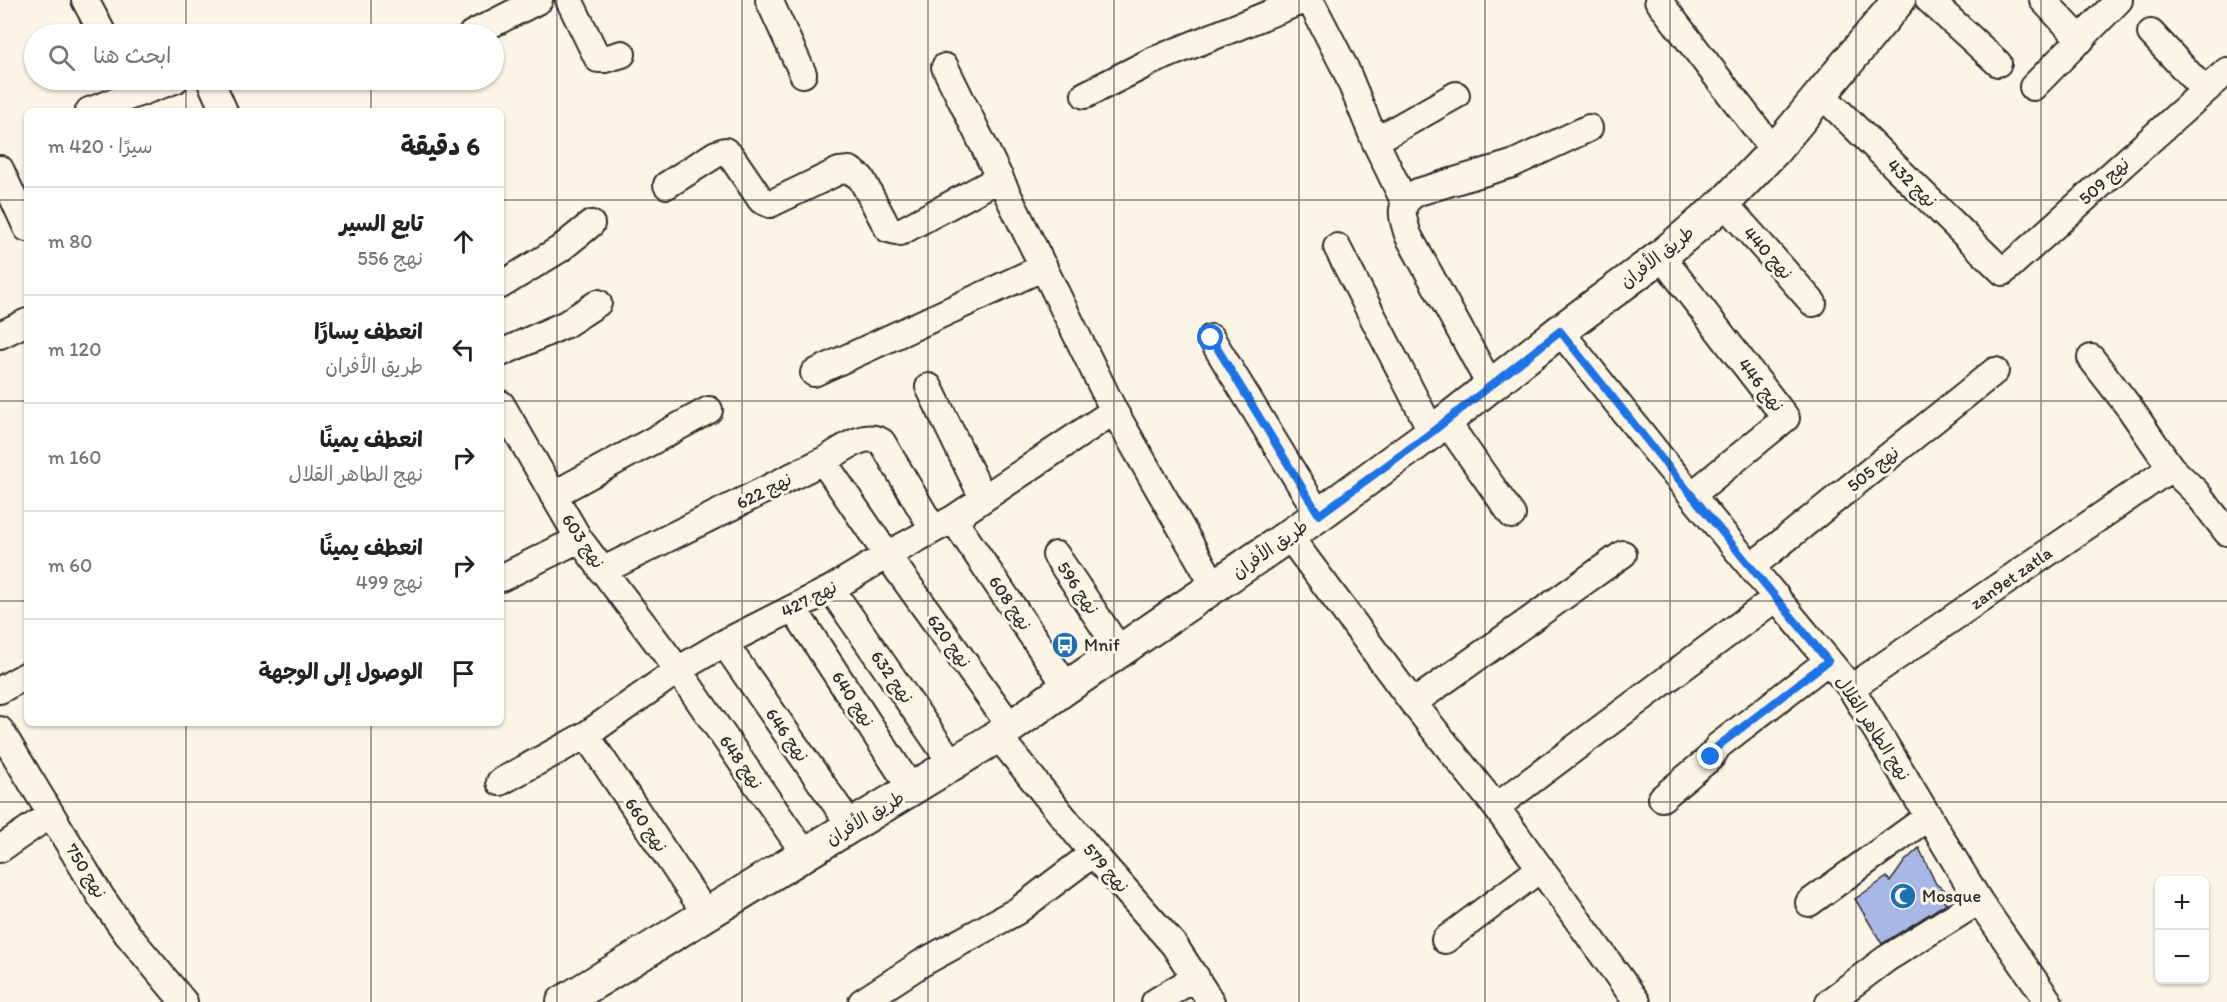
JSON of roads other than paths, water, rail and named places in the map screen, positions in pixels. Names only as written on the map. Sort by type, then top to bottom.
[{"type":"main road","name":"طريق الأفران","points":[[562,1002],[953,765],[1005,731],[1319,515],[1439,427],[1560,331],[1661,256],[1724,202],[1774,151],[1899,0]]},
{"type":"street","points":[[85,0],[98,24]]},
{"type":"street","points":[[492,24],[539,0]]},
{"type":"street","points":[[569,0],[598,59],[622,54]]},
{"type":"street","points":[[769,0],[802,74]]},
{"type":"street","points":[[1085,95],[1152,61],[1304,0]]},
{"type":"street","points":[[1310,0],[1345,68],[1375,141],[1405,203]]},
{"type":"street","points":[[1658,0],[1774,151]]},
{"type":"street","points":[[1929,0],[1998,63]]},
{"type":"street","points":[[2043,0],[2081,40]]},
{"type":"street","points":[[2033,87],[2081,40],[2108,4]]},
{"type":"street","points":[[2151,33],[2204,90]]},
{"type":"street","points":[[945,67],[1114,411],[1215,587]]},
{"type":"street","name":"نهج 509","points":[[2003,272],[2227,70]]},
{"type":"street","points":[[94,108],[126,90]]},
{"type":"street","points":[[215,90],[223,108]]},
{"type":"street","name":"نهج 432","points":[[1821,94],[2003,272]]},
{"type":"street","points":[[1375,141],[1456,95]]},
{"type":"street","points":[[1491,387],[1408,235],[1402,209],[1405,203],[1418,192],[1512,164],[1589,129]]},
{"type":"street","points":[[667,186],[724,151],[731,156],[760,200],[770,204],[839,171],[850,170],[861,178],[888,229],[900,232],[1000,178]]},
{"type":"street","points":[[0,169],[24,221]]},
{"type":"street","name":"نهج 440","points":[[1724,202],[1813,303]]},
{"type":"street","points":[[504,283],[560,249],[591,224]]},
{"type":"street","points":[[1337,247],[1439,427],[1512,515]]},
{"type":"street","name":"نهج 446","points":[[1661,256],[1786,418],[1692,495]]},
{"type":"street","points":[[814,373],[1044,267]]},
{"type":"street","points":[[504,352],[566,324],[597,303]]},
{"type":"street","points":[[0,335],[24,323]]},
{"type":"street","name":"نهج الطاهر القلال","points":[[1560,331],[1851,688],[1979,901],[2049,1002]]},
{"type":"street","points":[[1211,338],[1319,515]]},
{"type":"street","points":[[2091,358],[2129,406],[2171,468],[2196,492],[2227,532]]},
{"type":"street","name":"نهج 505","points":[[1751,567],[1995,371]]},
{"type":"street","points":[[929,387],[982,498]]},
{"type":"street","name":"نهج 603","points":[[504,409],[579,538],[678,670]]},
{"type":"street","points":[[553,495],[709,410]]},
{"type":"street","name":"نهج 427","points":[[500,782],[585,735],[678,670],[724,643],[831,589],[943,524],[1114,411]]},
{"type":"street","name":"نهج 622","points":[[603,571],[863,439],[873,437],[882,442],[943,524]]},
{"type":"street","points":[[823,461],[887,555]]},
{"type":"street","name":"zan9et zatla","points":[[1851,688],[2171,468]]},
{"type":"street","name":"نهج 608","points":[[943,524],[1067,687]]},
{"type":"street","points":[[1289,536],[1413,703],[1496,807],[1636,1002]]},
{"type":"street","points":[[504,576],[579,538]]},
{"type":"street","points":[[1413,703],[1623,554]]},
{"type":"street","name":"نهج 620","points":[[887,555],[1005,731]]},
{"type":"street","name":"نهج 596","points":[[1056,555],[1120,651]]},
{"type":"street","name":"نهج 632","points":[[831,589],[953,765]]},
{"type":"street","points":[[1496,807],[1777,597]]},
{"type":"street","name":"نهج 640","points":[[793,608],[912,790]]},
{"type":"street","name":"نهج 646","points":[[724,643],[851,826]]},
{"type":"street","points":[[1662,798],[1711,757],[1718,746],[1828,661]]},
{"type":"street","name":"نهج 648","points":[[678,670],[805,854]]},
{"type":"street","points":[[0,690],[24,677]]},
{"type":"street","name":"نهج 750","points":[[0,730],[101,897],[128,935],[184,1002]]},
{"type":"street","name":"نهج 579","points":[[1005,731],[1091,851],[1174,945],[1210,1002]]},
{"type":"street","name":"نهج 660","points":[[585,735],[706,914]]},
{"type":"street","points":[[0,849],[51,814]]},
{"type":"street","points":[[1809,903],[1929,816]]},
{"type":"street","points":[[862,1002],[922,963],[1017,911],[1083,861],[1091,851]]},
{"type":"street","points":[[1445,940],[1541,868]]},
{"type":"street","points":[[1829,1002],[1886,959],[1979,901]]},
{"type":"street","points":[[1155,1002],[1196,977]]},
{"type":"place","name":"Mnif","points":[[1065,645]]},
{"type":"place","name":"Mosque","points":[[1903,896]]}]
